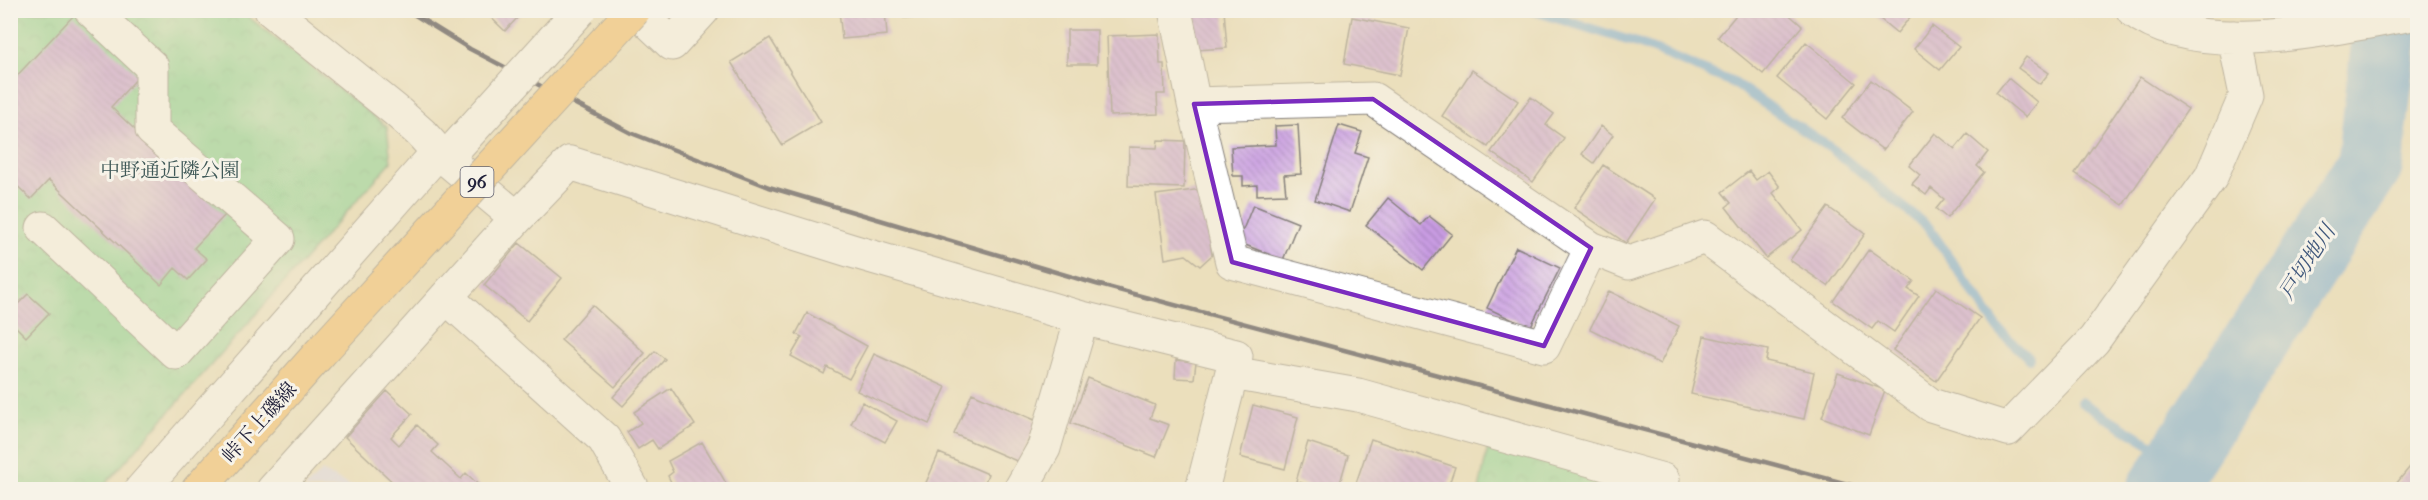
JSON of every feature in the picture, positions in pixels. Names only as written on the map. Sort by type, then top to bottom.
[{"type":"main road","name":"峠下上磯線","points":[[198,489],[635,10]]},
{"type":"street","points":[[43,228],[176,353],[278,239],[152,130],[152,67],[91,10]]},
{"type":"street","points":[[271,10],[421,133],[448,149],[517,218]]},
{"type":"street","points":[[141,489],[448,149],[580,10]]},
{"type":"street","points":[[635,10],[672,44],[703,10]]},
{"type":"street","points":[[1175,10],[1194,104],[1232,262],[1544,346],[1591,249]]},
{"type":"street","points":[[2133,10],[2147,22],[2191,34],[2234,37],[2280,36],[2418,13]]},
{"type":"street","points":[[1194,104],[1373,99],[1591,249],[1629,263],[1705,237],[1931,405],[2008,429],[2094,340],[2211,177],[2246,95],[2234,37]]},
{"type":"street","points":[[273,489],[517,218],[570,163],[852,251],[1234,364],[1358,395],[1663,480]]},
{"type":"street","points":[[446,297],[604,439],[633,489]]},
{"type":"street","points":[[1020,489],[1044,448],[1082,318]]},
{"type":"street","points":[[1202,489],[1234,364]]},
{"type":"highlighted area","points":[[1373,99],[1591,248],[1544,346],[1232,262],[1194,104]]},
{"type":"shaded area","points":[[322,471],[356,489],[304,489]]},
{"type":"green space","name":"中野通近隣公園","points":[[10,11],[241,11],[387,127],[391,162],[101,489],[11,489]]},
{"type":"green space","points":[[1490,437],[1654,490],[1479,490]]},
{"type":"building","points":[[483,10],[517,10],[521,14],[505,31]]},
{"type":"building","points":[[839,10],[885,10],[887,35],[842,39]]},
{"type":"building","points":[[904,10],[936,10],[936,16],[904,18]]},
{"type":"building","points":[[1192,10],[1224,10],[1227,48],[1195,50]]},
{"type":"building","points":[[1371,10],[1393,10],[1392,16],[1371,15]]},
{"type":"building","points":[[1740,10],[1784,10],[1802,26],[1763,74],[1718,37]]},
{"type":"building","points":[[1875,10],[1904,10],[1911,16],[1897,33],[1873,13]]},
{"type":"building","points":[[74,15],[139,76],[111,107],[225,215],[194,248],[207,259],[188,280],[175,268],[161,285],[49,180],[31,199],[10,179],[10,83]]},
{"type":"building","points":[[1352,17],[1409,28],[1400,75],[1344,64]]},
{"type":"building","points":[[1932,26],[1959,47],[1940,70],[1914,49]]},
{"type":"building","points":[[1067,30],[1097,30],[1097,64],[1067,64]]},
{"type":"building","points":[[1159,34],[1160,64],[1164,64],[1165,94],[1157,94],[1158,114],[1110,116],[1107,36]]},
{"type":"building","points":[[770,38],[821,122],[782,145],[731,62]]},
{"type":"building","points":[[1806,42],[1856,83],[1827,119],[1777,78]]},
{"type":"building","points":[[2026,57],[2049,73],[2040,84],[2018,68]]},
{"type":"building","points":[[1472,70],[1518,101],[1488,147],[1442,116]]},
{"type":"building","points":[[2140,77],[2188,109],[2123,205],[2075,173]]},
{"type":"building","points":[[2008,78],[2037,102],[2025,117],[1996,93]]},
{"type":"building","points":[[1871,80],[1913,112],[1883,150],[1842,118]]},
{"type":"building","points":[[1531,97],[1554,114],[1546,125],[1564,138],[1533,182],[1491,152]]},
{"type":"building","points":[[1298,125],[1301,174],[1284,175],[1286,194],[1257,195],[1257,185],[1243,186],[1243,176],[1233,176],[1231,147],[1276,145],[1275,126]]},
{"type":"building","points":[[1339,125],[1362,132],[1355,153],[1368,157],[1350,212],[1315,200]]},
{"type":"building","points":[[1601,126],[1613,135],[1594,163],[1582,154]]},
{"type":"building","points":[[1935,133],[1955,149],[1967,134],[1988,152],[1977,166],[1984,172],[1947,218],[1936,209],[1944,199],[1931,188],[1926,195],[1912,184],[1920,175],[1909,166]]},
{"type":"building","points":[[1158,140],[1185,141],[1184,188],[1128,186],[1129,147],[1157,148]]},
{"type":"building","points":[[1603,165],[1655,199],[1626,243],[1574,208]]},
{"type":"building","points":[[1749,171],[1756,180],[1768,171],[1780,187],[1773,193],[1802,230],[1766,258],[1726,207],[1731,203],[1722,192]]},
{"type":"building","points":[[1202,189],[1212,255],[1200,266],[1186,255],[1165,259],[1156,195]]},
{"type":"building","points":[[1388,198],[1421,225],[1429,216],[1452,234],[1423,270],[1366,225]]},
{"type":"building","points":[[1253,205],[1298,223],[1283,260],[1238,242]]},
{"type":"building","points":[[1828,207],[1865,234],[1828,286],[1790,260]]},
{"type":"building","points":[[519,243],[562,278],[527,321],[484,285]]},
{"type":"building","points":[[1516,247],[1560,268],[1530,328],[1487,308]]},
{"type":"building","points":[[1869,249],[1914,281],[1908,289],[1919,296],[1894,332],[1878,321],[1872,329],[1833,301]]},
{"type":"building","points":[[1936,288],[1980,318],[1936,381],[1893,350]]},
{"type":"building","points":[[1609,291],[1679,326],[1660,364],[1590,329]]},
{"type":"building","points":[[28,294],[49,313],[26,337],[10,321],[10,312]]},
{"type":"building","points":[[592,305],[645,353],[615,387],[561,340]]},
{"type":"building","points":[[807,313],[867,346],[849,379],[827,367],[824,374],[791,356],[802,337],[796,334]]},
{"type":"building","points":[[1704,336],[1768,350],[1766,361],[1814,372],[1804,419],[1691,394]]},
{"type":"building","points":[[655,351],[665,359],[623,406],[613,397]]},
{"type":"building","points":[[874,354],[946,387],[929,424],[857,391]]},
{"type":"building","points":[[1176,360],[1196,362],[1194,379],[1175,378]]},
{"type":"building","points":[[1838,373],[1885,390],[1869,435],[1822,417]]},
{"type":"building","points":[[1088,378],[1155,405],[1150,418],[1169,425],[1156,457],[1071,423]]},
{"type":"building","points":[[671,388],[695,425],[658,449],[652,440],[638,449],[627,432],[641,423],[634,412]]},
{"type":"building","points":[[387,391],[412,414],[391,437],[399,445],[417,425],[438,445],[432,452],[461,479],[466,473],[484,490],[401,490],[345,437]]},
{"type":"building","points":[[972,393],[1037,421],[1019,462],[954,434]]},
{"type":"building","points":[[862,402],[897,421],[885,442],[851,424]]},
{"type":"building","points":[[1253,405],[1298,417],[1285,469],[1240,457]]},
{"type":"building","points":[[1371,439],[1455,467],[1447,490],[1354,489]]},
{"type":"building","points":[[702,442],[730,490],[675,490],[668,476],[673,472],[668,461]]},
{"type":"building","points":[[1308,442],[1348,455],[1338,490],[1322,490],[1296,481]]},
{"type":"building","points":[[939,453],[988,474],[982,490],[935,490],[925,485]]},
{"type":"building","points":[[2418,457],[2418,490],[2391,490]]},
{"type":"waterway","points":[[1531,10],[1640,44],[1734,83],[1832,149],[1929,228],[2000,331],[2029,358]]},
{"type":"waterway","name":"戸切地川","points":[[2160,490],[2370,165],[2388,10]]},
{"type":"waterway","points":[[2081,402],[2179,461]]},
{"type":"railway","points":[[407,10],[470,49],[631,133],[769,187],[1096,284],[1870,490]]}]
